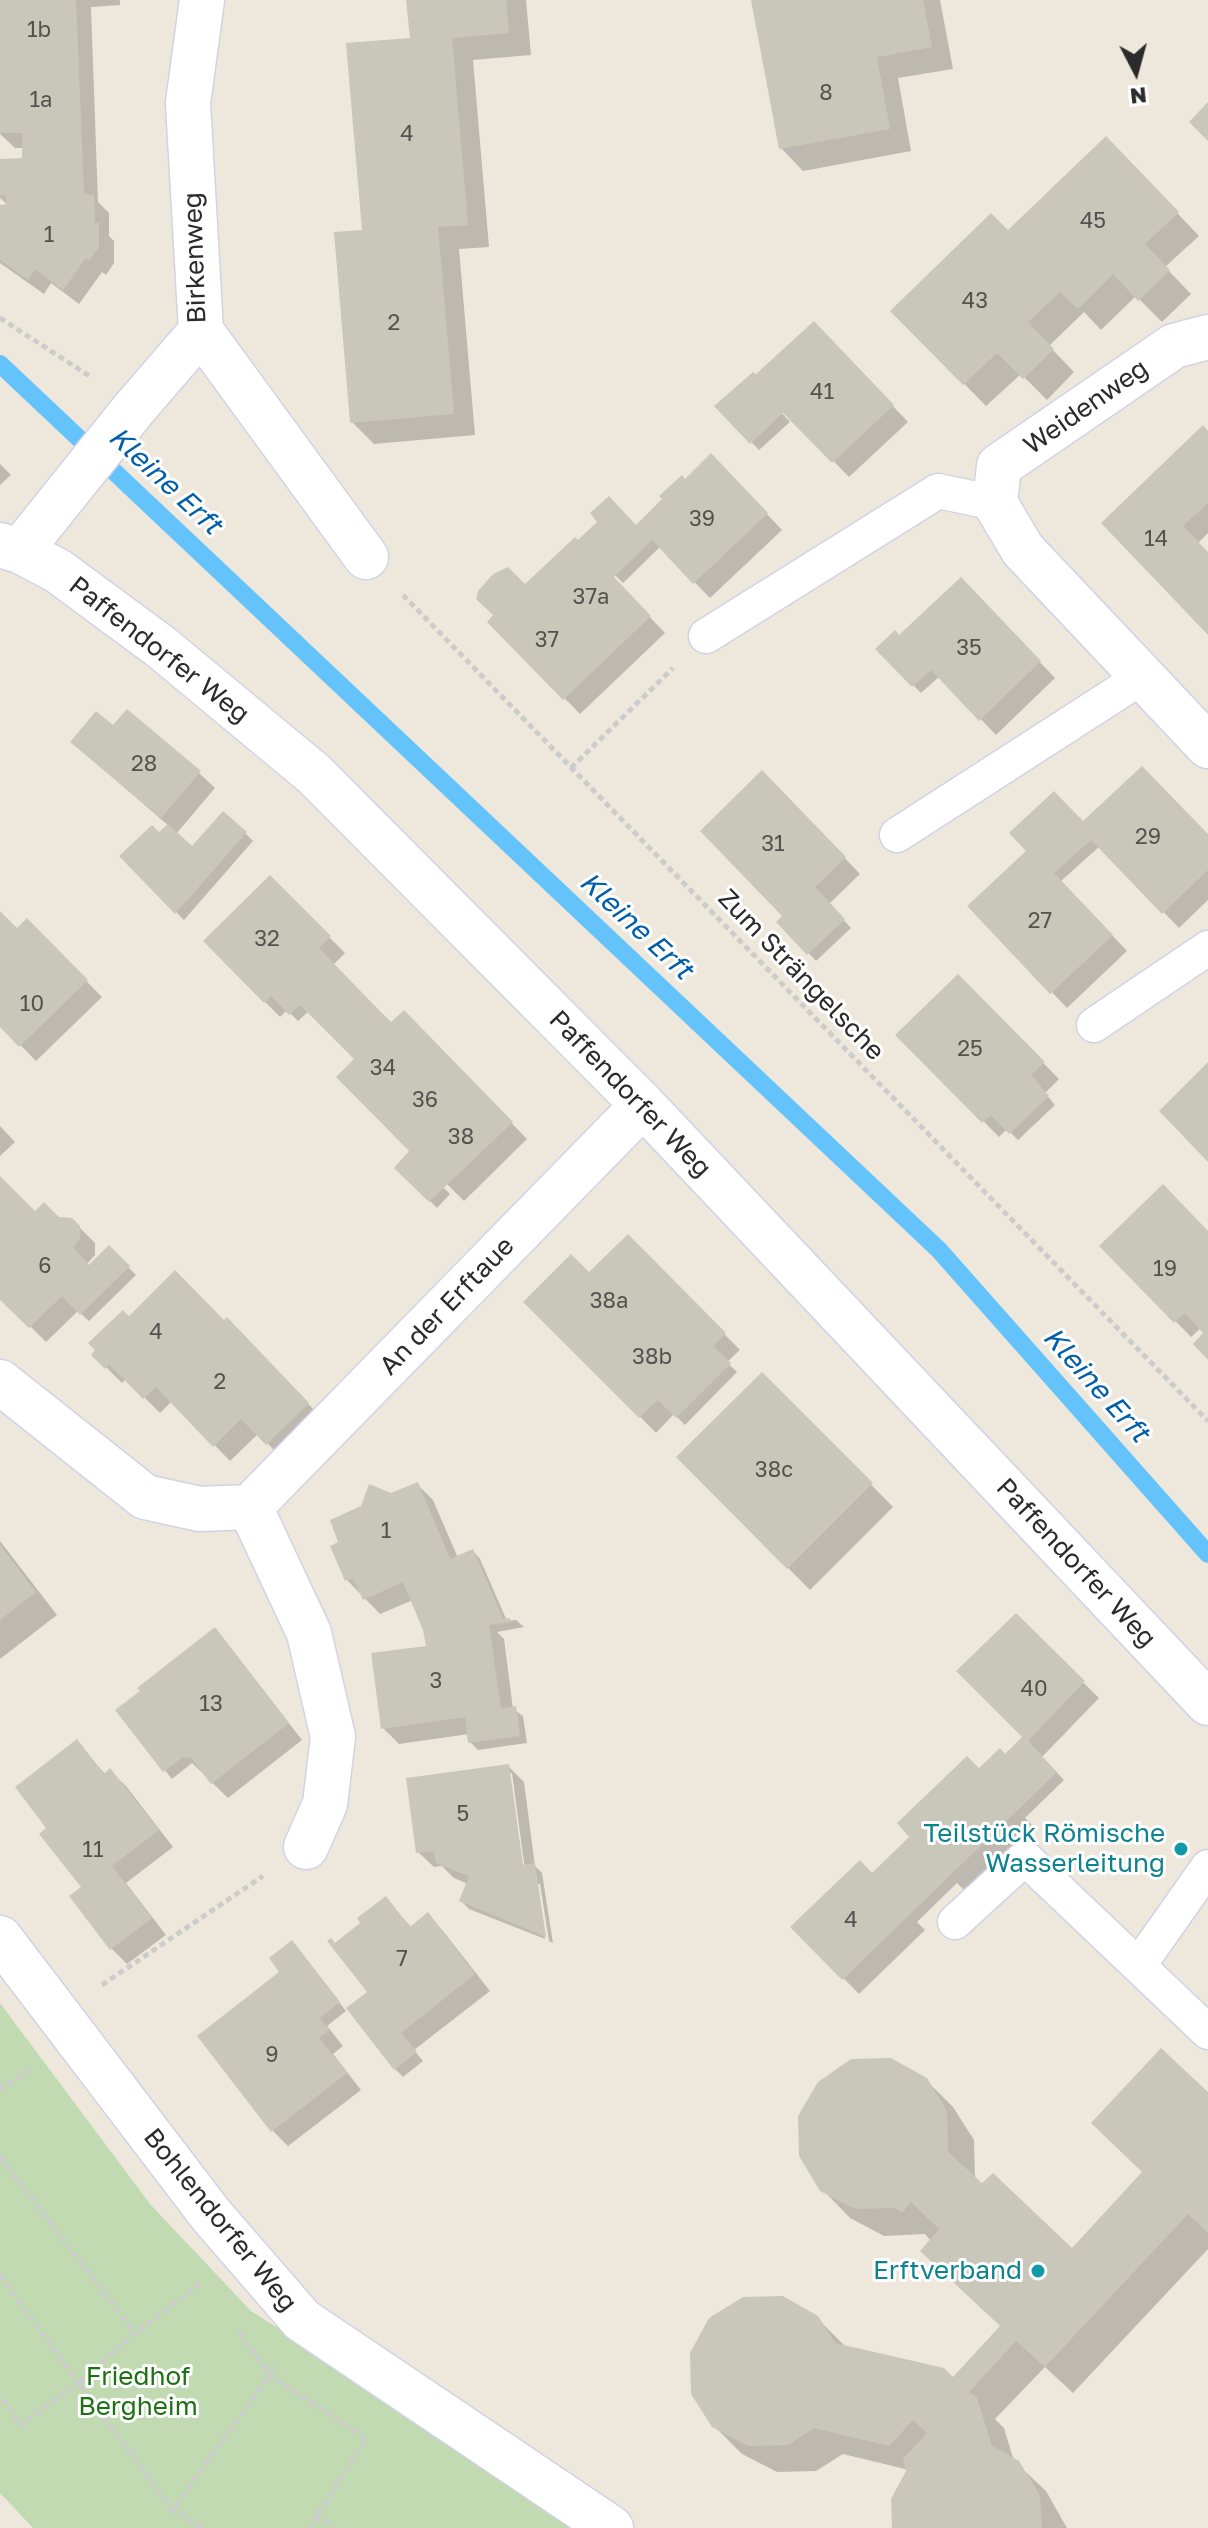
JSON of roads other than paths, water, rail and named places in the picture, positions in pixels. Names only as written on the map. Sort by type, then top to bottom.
[{"type":"street","name":"Birkenweg","points":[[10,548],[58,503],[201,331],[188,103],[202,0]]},
{"type":"street","points":[[201,331],[366,557]]},
{"type":"street","name":"Weidenweg","points":[[995,503],[999,466],[1174,346],[1208,337]]},
{"type":"street","points":[[995,503],[1023,550],[1208,746]]},
{"type":"street","name":"Paffendorfer Weg","points":[[10,548],[58,571],[161,647],[314,774],[643,1105],[1208,1703]]},
{"type":"street","name":"An der Erftaue","points":[[250,1507],[643,1105]]},
{"type":"street","points":[[0,1382],[145,1497],[200,1509],[250,1507],[309,1633],[333,1737],[325,1804],[306,1847]]},
{"type":"street","name":"Bohlendorfer Weg","points":[[0,1938],[211,2215],[302,2320],[611,2528]]},
{"type":"lane","points":[[706,636],[938,491],[995,503]]},
{"type":"lane","points":[[897,835],[1142,677]]},
{"type":"lane","points":[[1094,1025],[1208,948]]},
{"type":"lane","points":[[955,1922],[1025,1858],[1208,2032]]},
{"type":"lane","points":[[1139,1965],[1208,1867]]},
{"type":"waterway","name":"Kleine Erft","points":[[0,364],[939,1250],[1208,1554]]},
{"type":"place","name":"Teilstück Römische Wasserleitung","points":[[1181,1849]]},
{"type":"place","name":"Erftverband","points":[[1038,2271]]},
{"type":"park label","name":"Friedhof Bergheim","points":[[138,2392]]}]
